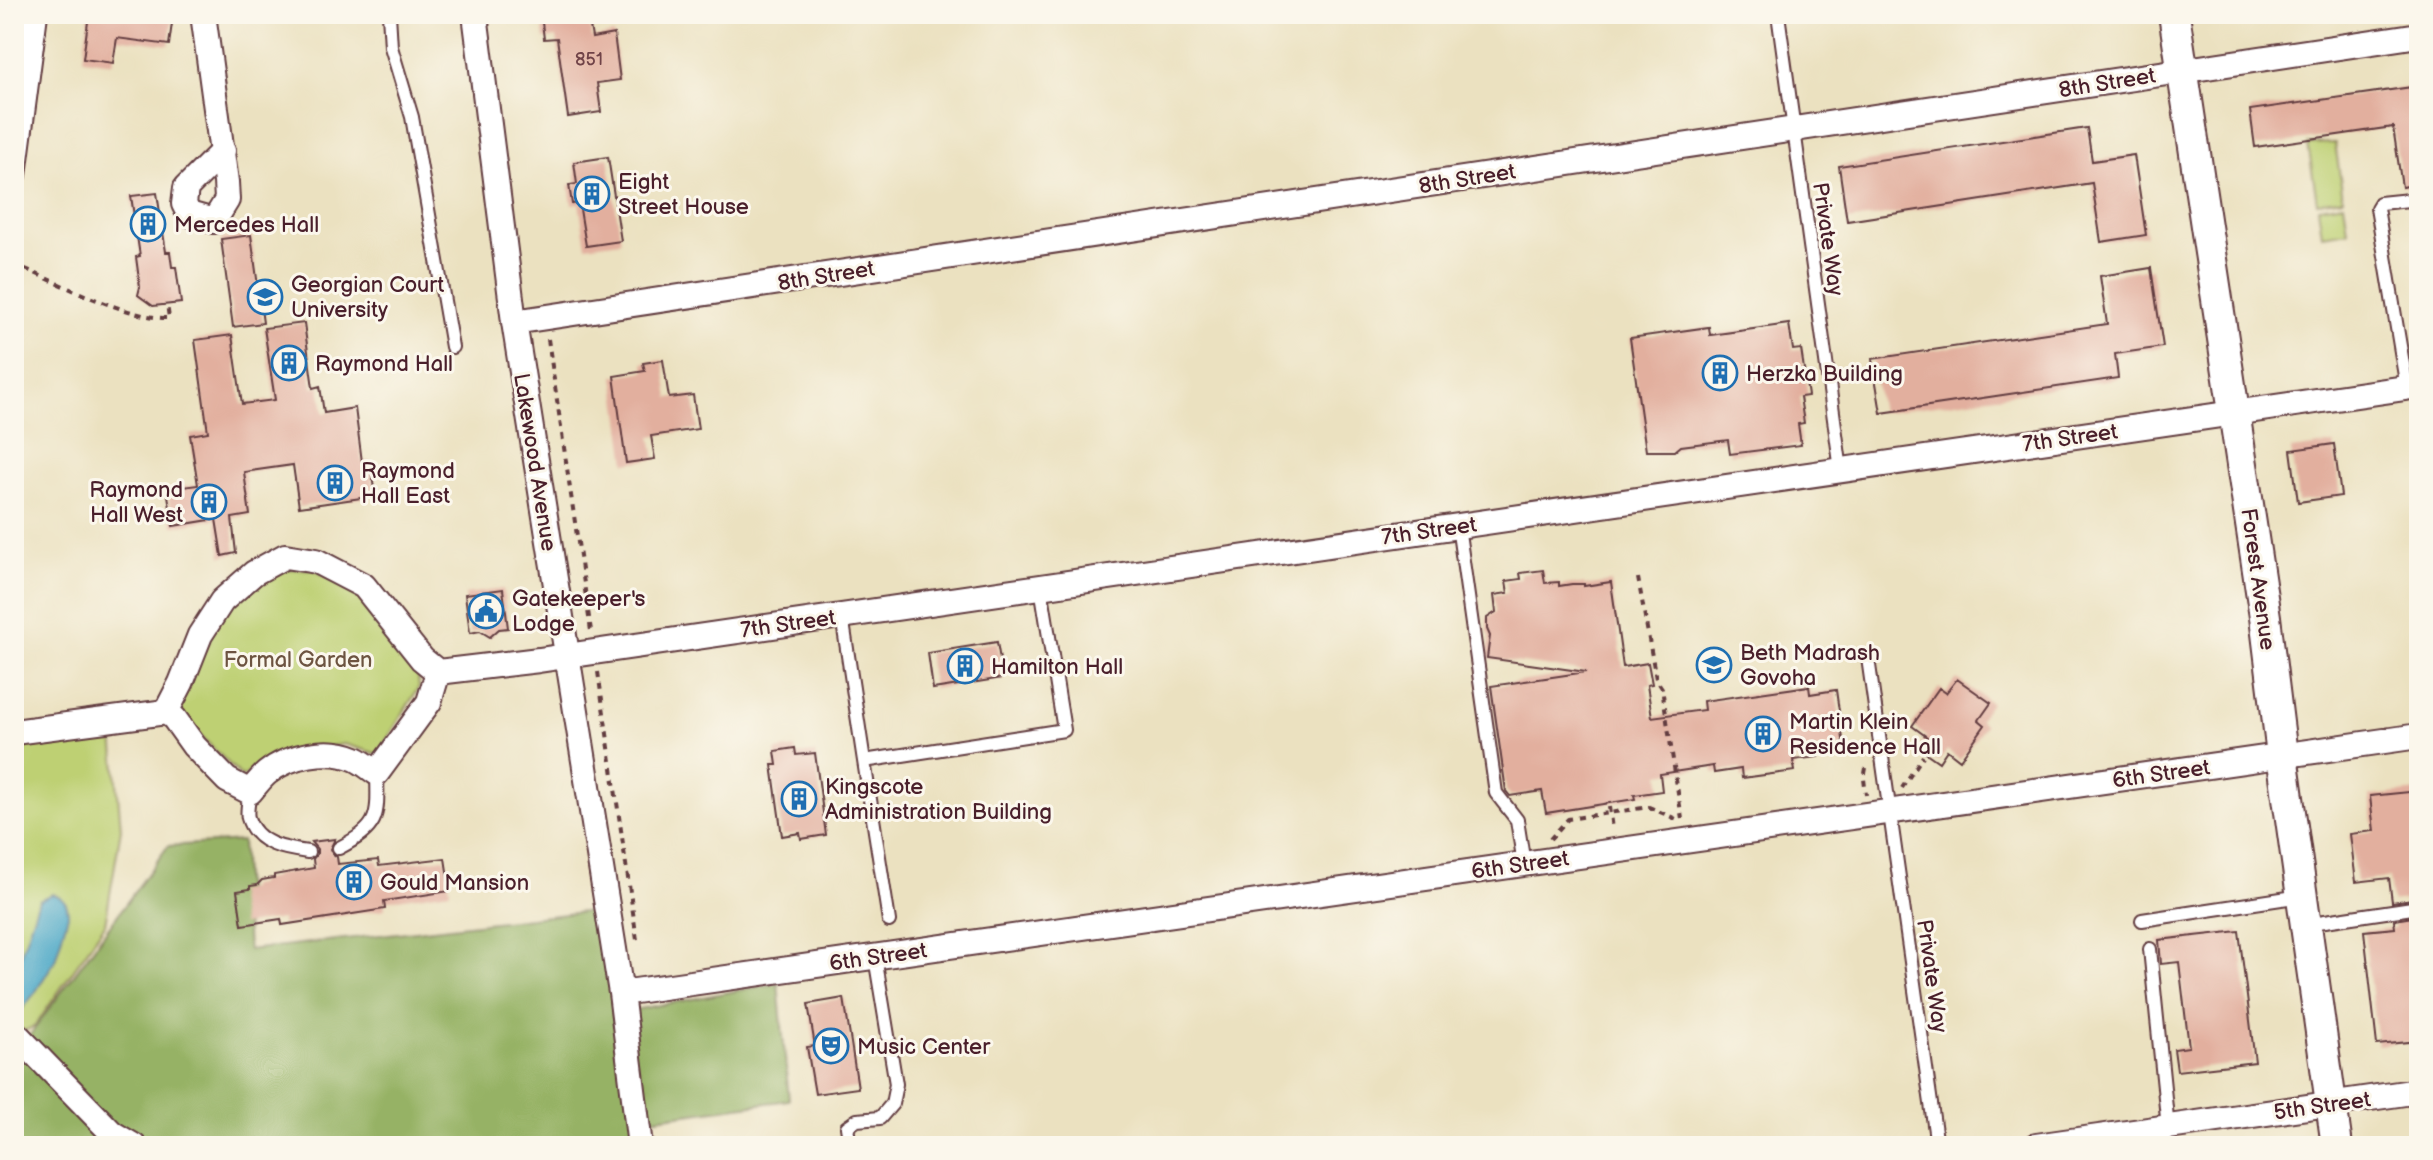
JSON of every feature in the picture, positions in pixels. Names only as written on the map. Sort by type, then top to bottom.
[{"type":"street","points":[[15,162],[35,14]]},
{"type":"street","points":[[203,14],[223,151]]},
{"type":"street","name":"Lakewood Avenue","points":[[475,14],[514,322],[621,993],[640,1146]]},
{"type":"street","name":"Forest Avenue","points":[[2174,14],[2265,617],[2337,1146]]},
{"type":"street","name":"8th Street","points":[[514,322],[2419,35]]},
{"type":"street","name":"7th Street","points":[[438,672],[566,656],[2413,387]]},
{"type":"street","points":[[14,732],[166,712],[227,780],[250,792],[266,774],[288,760],[310,755],[355,759],[377,773],[429,702],[438,672],[422,659],[364,586],[316,561],[285,556],[254,573],[222,601],[200,635],[166,712]]},
{"type":"street","name":"6th Street","points":[[621,993],[1524,864],[1895,801],[2419,736]]},
{"type":"street","points":[[23,1040],[112,1133],[134,1146]]},
{"type":"street","name":"5th Street","points":[[2036,1146],[2419,1091]]},
{"type":"lane","points":[[389,14],[391,47],[412,117],[452,347]]},
{"type":"lane","name":"Private Way","points":[[1778,14],[1841,470]]},
{"type":"lane","points":[[2413,387],[2377,208],[2380,203],[2419,199]]},
{"type":"lane","points":[[1458,526],[1496,793],[1517,820],[1524,864]]},
{"type":"lane","points":[[864,761],[1064,730],[1041,587]]},
{"type":"lane","points":[[842,616],[889,921]]},
{"type":"lane","name":"Private Way","points":[[1868,658],[1895,801],[1937,1146]]},
{"type":"lane","points":[[339,848],[364,835],[378,811],[377,773]]},
{"type":"lane","points":[[250,792],[248,817],[260,837],[281,848],[308,852]]},
{"type":"lane","points":[[2142,920],[2419,907]]},
{"type":"lane","points":[[2150,949],[2168,1128]]},
{"type":"lane","points":[[850,1146],[847,1127],[857,1120],[880,1118],[892,1104],[896,1084],[875,957]]},
{"type":"path","points":[[14,264],[102,302],[158,318],[169,318],[167,304]]},
{"type":"path","points":[[1548,841],[1568,819],[1609,810],[1649,807],[1682,822],[1662,688],[1656,679],[1638,578]]},
{"type":"path","points":[[1895,801],[1923,756]]},
{"type":"path","points":[[1609,810],[1612,832]]},
{"type":"green space","points":[[2335,143],[2343,198],[2317,202],[2308,144]]},
{"type":"green space","points":[[2344,203],[2348,231],[2322,235],[2318,207]]},
{"type":"green space","name":"Formal Garden","points":[[284,569],[313,569],[358,593],[417,669],[419,687],[378,754],[344,744],[273,756],[242,777],[181,716],[179,702],[217,617],[255,582]]},
{"type":"green space","points":[[113,735],[121,829],[105,924],[35,1026],[14,1036],[14,794],[26,741]]},
{"type":"green space","points":[[242,841],[248,950],[601,910],[617,1013],[778,983],[789,1100],[642,1120],[640,1146],[14,1146],[14,1057],[168,846]]},
{"type":"water","points":[[52,894],[64,901],[68,915],[55,960],[35,993],[14,1019],[14,964],[20,956],[39,900]]},
{"type":"building","points":[[89,14],[173,16],[169,45],[117,38],[113,63],[83,59]]},
{"type":"building","points":[[541,14],[588,14],[592,38],[614,34],[620,80],[597,83],[601,112],[568,117],[557,38],[544,39]]},
{"type":"building","points":[[2419,86],[2419,184],[2402,187],[2393,127],[2255,147],[2250,110]]},
{"type":"building","points":[[2087,128],[2092,161],[2134,155],[2146,235],[2101,242],[2092,183],[1847,221],[1839,166]]},
{"type":"building","name":"Eight Street House","points":[[608,157],[621,241],[586,246],[579,203],[572,204],[569,185],[577,184],[574,162]]},
{"type":"building","name":"Mercedes Hall","points":[[157,193],[166,252],[170,252],[172,267],[176,267],[181,303],[153,306],[138,295],[140,287],[136,257],[140,256],[131,196]]},
{"type":"building","points":[[251,235],[263,323],[233,327],[221,239]]},
{"type":"building","points":[[2151,268],[2163,347],[2115,354],[2118,378],[1881,413],[1872,359],[2107,324],[2100,276]]},
{"type":"building","name":"Raymond Hall","points":[[304,323],[313,388],[320,386],[324,413],[355,408],[362,462],[370,461],[375,496],[299,507],[293,465],[244,472],[250,515],[232,518],[236,553],[222,556],[216,519],[173,526],[167,489],[198,485],[190,435],[208,432],[195,340],[232,335],[242,404],[275,400],[264,328]]},
{"type":"building","name":"Herzka Building","points":[[1789,324],[1793,350],[1801,349],[1808,396],[1800,397],[1804,423],[1798,424],[1801,445],[1730,454],[1728,440],[1681,446],[1675,451],[1646,451],[1630,338],[1709,327],[1710,335]]},
{"type":"building","points":[[663,360],[669,398],[693,395],[698,429],[651,436],[655,459],[626,463],[614,376],[645,371],[643,363]]},
{"type":"building","points":[[2334,444],[2341,496],[2298,502],[2291,450]]},
{"type":"building","points":[[1543,570],[1545,583],[1559,582],[1559,586],[1611,582],[1623,667],[1648,663],[1652,684],[1647,685],[1652,717],[1704,710],[1703,701],[1809,686],[1810,694],[1836,690],[1844,746],[1817,749],[1818,757],[1793,760],[1795,771],[1742,778],[1741,769],[1714,773],[1713,766],[1660,774],[1662,791],[1634,795],[1635,799],[1546,813],[1542,791],[1510,796],[1506,791],[1491,686],[1586,672],[1487,658],[1490,636],[1487,618],[1496,612],[1494,595],[1508,593],[1506,581],[1521,579],[1520,573]]},
{"type":"building","name":"Gatekeeper's Lodge","points":[[503,589],[508,628],[499,629],[490,637],[480,631],[470,633],[465,594]]},
{"type":"building","name":"Hamilton Hall","points":[[997,642],[1003,678],[933,689],[928,653]]},
{"type":"building","points":[[1957,679],[1991,703],[1979,720],[1985,725],[1960,760],[1947,750],[1939,762],[1919,748],[1927,737],[1912,726],[1939,688],[1946,693]]},
{"type":"building","name":"Kingscote Administration Building","points":[[795,748],[796,755],[815,753],[826,835],[801,839],[800,833],[782,836],[772,765],[777,765],[775,751]]},
{"type":"building","points":[[2419,791],[2419,898],[2392,902],[2389,878],[2356,882],[2350,834],[2374,831],[2370,796]]},
{"type":"building","name":"Gould Mansion","points":[[335,839],[330,849],[337,857],[338,864],[378,860],[379,866],[445,858],[450,891],[384,901],[385,909],[282,925],[281,919],[242,925],[237,891],[250,889],[262,880],[274,878],[274,875],[314,868],[317,849],[311,842]]},
{"type":"building","points":[[2419,916],[2419,1041],[2377,1045],[2364,931],[2395,928],[2394,920]]},
{"type":"building","points":[[2239,931],[2255,1062],[2177,1071],[2174,1049],[2189,1047],[2179,962],[2161,964],[2159,940]]},
{"type":"building","name":"Music Center","points":[[844,998],[858,1088],[815,1094],[807,1047],[815,1046],[808,1004]]},
{"type":"place","name":"Eight Street House","points":[[592,194]]},
{"type":"place","name":"Mercedes Hall","points":[[148,224]]},
{"type":"place","name":"Georgian Court University","points":[[265,297]]},
{"type":"place","name":"Raymond Hall","points":[[289,363]]},
{"type":"place","name":"Herzka Building","points":[[1720,373]]},
{"type":"place","name":"Raymond Hall East","points":[[335,483]]},
{"type":"place","name":"Raymond Hall West","points":[[209,502]]},
{"type":"place","name":"Gatekeeper's Lodge","points":[[486,611]]},
{"type":"place","name":"Beth Madrash Govoha","points":[[1714,665]]},
{"type":"place","name":"Hamilton Hall","points":[[965,666]]},
{"type":"place","name":"Martin Klein Residence Hall","points":[[1763,734]]},
{"type":"place","name":"Kingscote Administration Building","points":[[799,799]]},
{"type":"place","name":"Gould Mansion","points":[[354,882]]},
{"type":"place","name":"Music Center","points":[[831,1046]]}]
